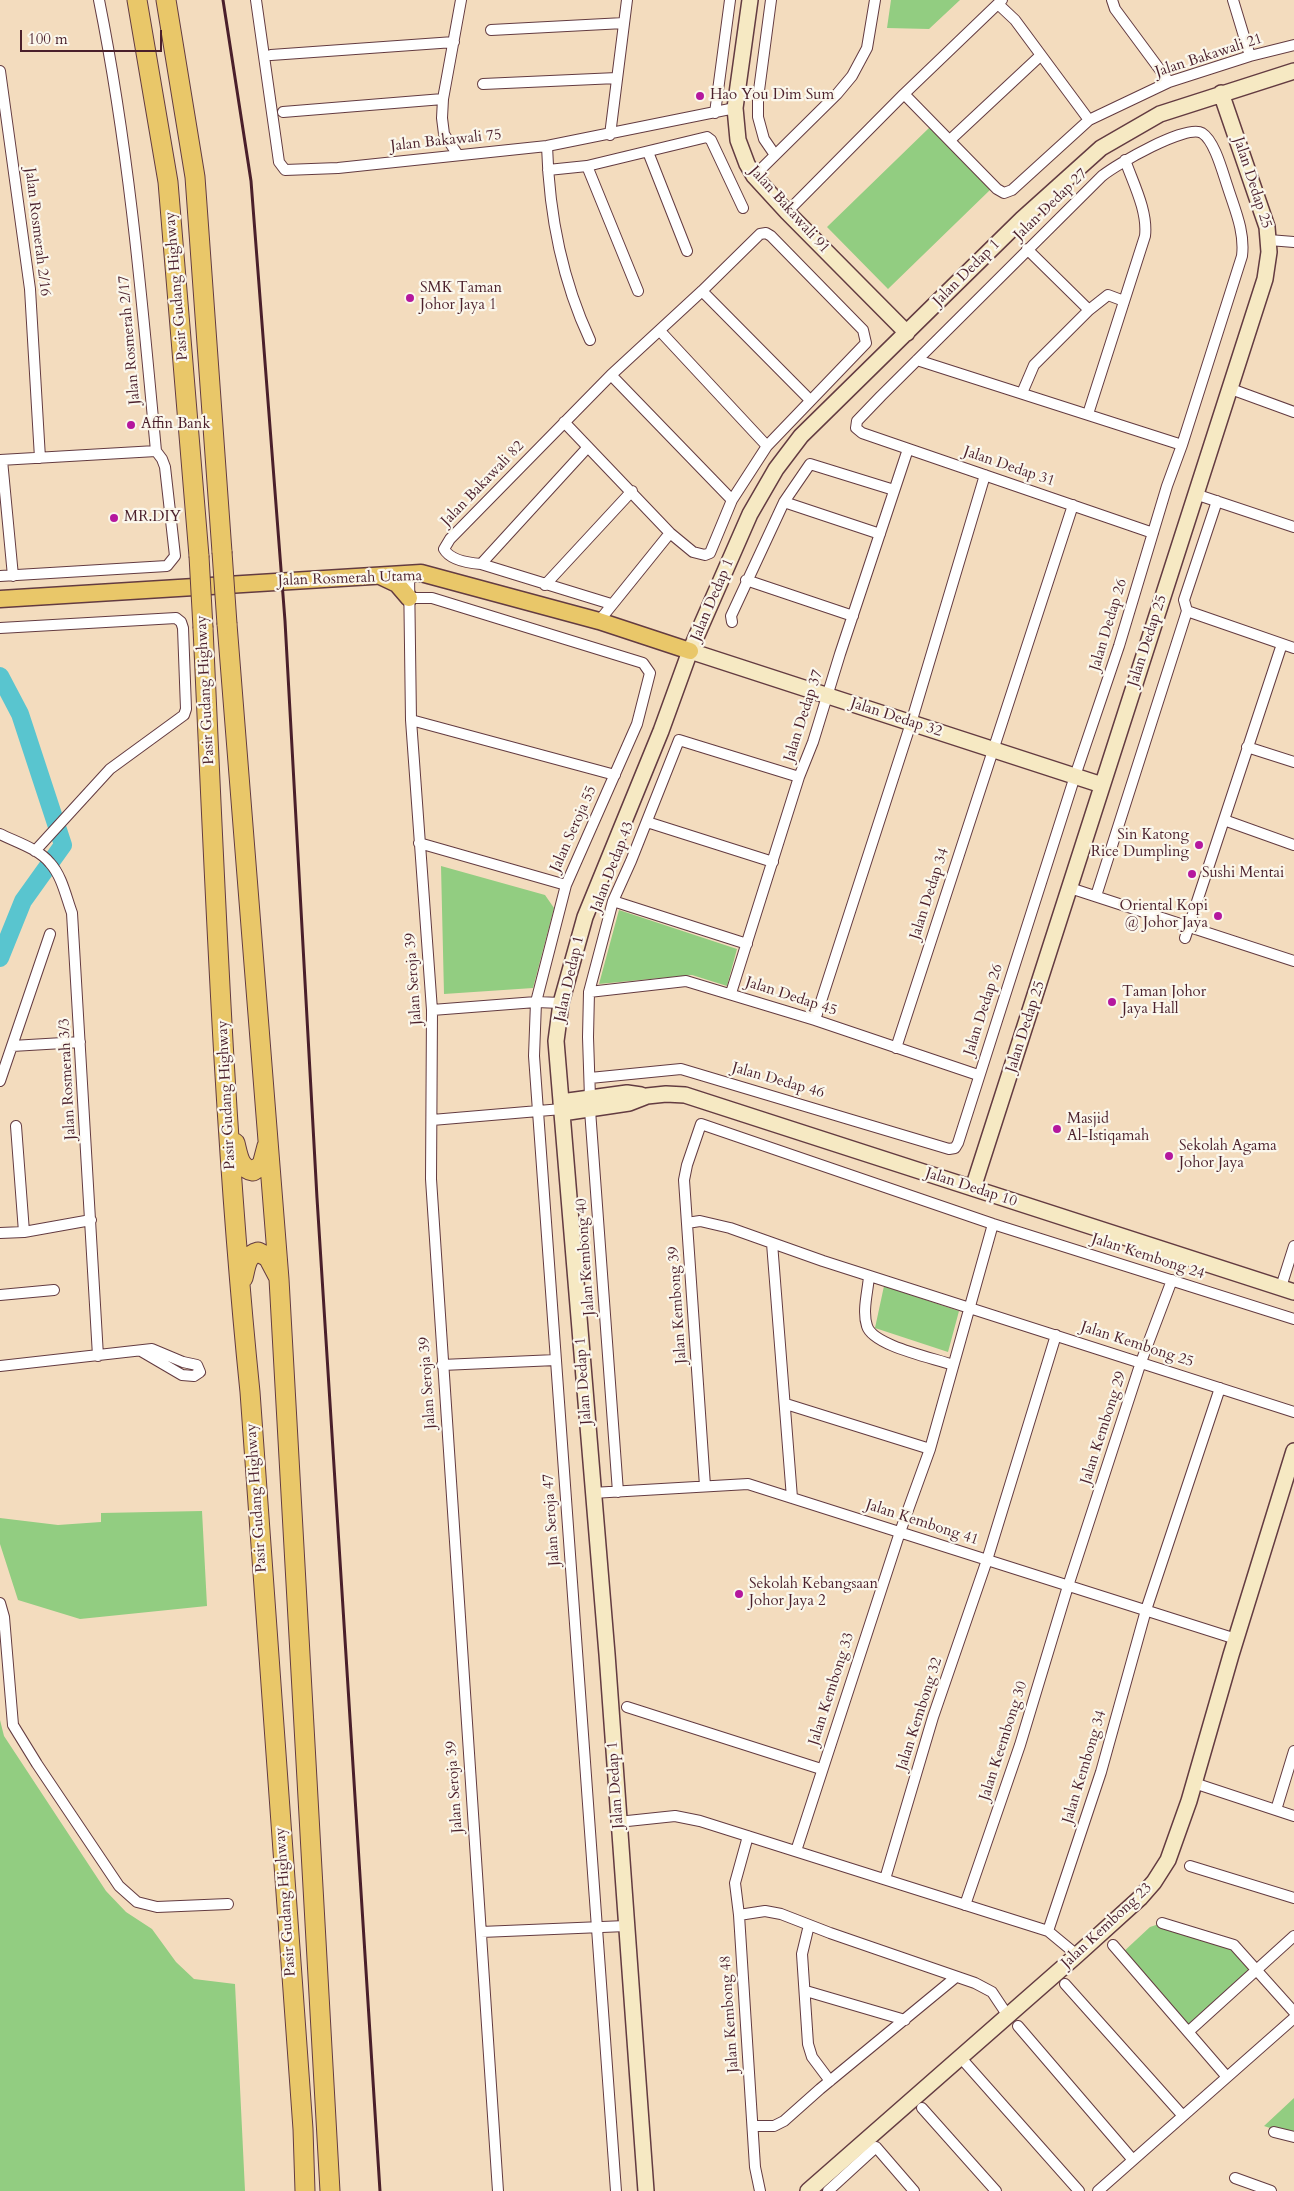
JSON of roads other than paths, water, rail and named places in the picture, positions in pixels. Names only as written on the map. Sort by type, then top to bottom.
[{"type":"highway","name":"Pasir Gudang Highway","points":[[137,0],[168,182],[199,556],[227,1108],[240,1291],[250,1392],[303,2129],[304,2191]]},
{"type":"highway","name":"Pasir Gudang Highway","points":[[166,0],[196,177],[227,624],[280,1279],[330,2191]]},
{"type":"highway","points":[[227,1108],[239,1158],[248,1170],[253,1171],[262,1165],[269,1136]]},
{"type":"highway","points":[[240,1291],[248,1258],[252,1253],[258,1252],[268,1257],[280,1279]]},
{"type":"main road","name":"Jalan Bakawali 91","points":[[750,0],[735,108],[738,140],[747,164],[754,176],[787,212],[907,333]]},
{"type":"main road","name":"Jalan Dedap 1","points":[[646,2191],[556,1041],[561,1003],[585,917],[661,731],[690,651],[750,514],[776,470],[801,436],[1022,219],[1101,148],[1160,114],[1294,71]]},
{"type":"main road","name":"Jalan Dedap 25","points":[[973,1188],[1195,494],[1231,389],[1268,266],[1269,240],[1265,216],[1222,93]]},
{"type":"main road","name":"Jalan Rosmerah Utama","points":[[0,600],[409,573],[438,577],[599,621],[690,651]]},
{"type":"main road","points":[[377,575],[397,584],[410,598]]},
{"type":"main road","name":"Jalan Dedap 32","points":[[690,651],[1102,785]]},
{"type":"main road","name":"Jalan Dedap 10","points":[[561,1108],[590,1104],[627,1093],[647,1096],[685,1095],[1287,1290]]},
{"type":"main road","name":"Jalan Kembong 23","points":[[808,2191],[961,2058],[1013,2021],[1077,1955],[1140,1898],[1154,1882],[1168,1860],[1194,1783],[1294,1450]]},
{"type":"street","name":"Jalan Rosmerah 2/17","points":[[0,576],[167,566],[175,556],[165,467],[156,451],[140,278],[120,114],[99,0]]},
{"type":"street","name":"Jalan Bakawali 75","points":[[256,0],[279,162],[285,170],[338,168],[548,146],[610,135],[735,108]]},
{"type":"street","points":[[458,155],[442,128],[443,99],[461,0]]},
{"type":"street","points":[[610,135],[628,0]]},
{"type":"street","points":[[715,113],[730,0]]},
{"type":"street","points":[[771,0],[758,98],[758,117],[764,139],[775,155]]},
{"type":"street","points":[[754,176],[837,94],[852,76],[867,48],[875,0]]},
{"type":"street","points":[[1112,0],[1115,9],[1169,82]]},
{"type":"street","points":[[1233,0],[1250,56]]},
{"type":"street","points":[[787,212],[904,94],[1000,2],[1089,120]]},
{"type":"street","points":[[491,30],[624,23]]},
{"type":"street","points":[[271,55],[454,42]]},
{"type":"street","name":"Jalan Bakawali 21","points":[[950,140],[997,189],[1004,192],[1015,187],[1089,120],[1169,82],[1250,56],[1294,46]]},
{"type":"street","points":[[904,94],[950,140],[1040,56]]},
{"type":"street","name":"Jalan Rosmerah 2/16","points":[[0,71],[30,289],[40,458]]},
{"type":"street","points":[[483,84],[617,78]]},
{"type":"street","points":[[283,112],[443,99]]},
{"type":"street","name":"Jalan Dedap 26","points":[[955,1148],[1119,646],[1153,532],[1243,250],[1240,224],[1211,143],[1208,138],[1196,131],[1181,134]]},
{"type":"street","name":"Jalan Dedap 27","points":[[856,428],[857,421],[1092,186],[1125,160],[1181,134]]},
{"type":"street","points":[[548,170],[587,166],[704,137],[709,138],[743,208]]},
{"type":"street","points":[[548,146],[548,170],[562,264],[575,308],[590,340]]},
{"type":"street","points":[[648,152],[686,251]]},
{"type":"street","points":[[1088,414],[1145,230],[1139,199],[1125,160]]},
{"type":"street","points":[[587,166],[638,291]]},
{"type":"street","points":[[766,233],[863,330],[866,343],[767,446],[732,500],[710,553],[705,555],[693,552],[670,533],[564,422],[611,375],[702,291],[760,234],[766,233]]},
{"type":"street","points":[[1269,240],[1294,242]]},
{"type":"street","points":[[1027,249],[1089,310]]},
{"type":"street","points":[[702,291],[810,400]]},
{"type":"street","points":[[1022,393],[1032,367],[1089,310],[1108,295],[1124,300]]},
{"type":"street","points":[[660,331],[767,446]]},
{"type":"street","points":[[917,360],[1182,445]]},
{"type":"street","points":[[611,375],[732,500]]},
{"type":"street","points":[[1231,389],[1294,412]]},
{"type":"street","name":"Jalan Bakawali 82","points":[[564,422],[445,544],[444,549],[447,554],[468,563],[481,564],[611,604]]},
{"type":"street","name":"Jalan Dedap 31","points":[[856,428],[862,433],[1153,532]]},
{"type":"street","points":[[481,564],[588,447]]},
{"type":"street","name":"Jalan Dedap 37","points":[[731,993],[774,862],[799,777],[828,696],[908,449]]},
{"type":"street","points":[[13,576],[1,460],[156,451]]},
{"type":"street","points":[[732,622],[730,616],[784,502],[810,464],[894,490]]},
{"type":"street","points":[[815,1020],[911,723],[985,475]]},
{"type":"street","points":[[545,585],[632,492]]},
{"type":"street","points":[[1195,494],[1294,527]]},
{"type":"street","points":[[784,502],[880,534]]},
{"type":"street","points":[[1096,896],[1187,611],[1184,600],[1217,502]]},
{"type":"street","name":"Jalan Dedap 34","points":[[896,1048],[1074,506]]},
{"type":"street","points":[[599,621],[670,533]]},
{"type":"street","name":"Jalan Seroja 39","points":[[409,573],[411,720],[432,1010],[430,1179],[498,2191]]},
{"type":"street","points":[[746,580],[853,616]]},
{"type":"street","name":"Jalan Seroja 55","points":[[410,598],[432,598],[634,661],[643,664],[650,673],[637,724],[566,886],[536,1002],[534,1056],[537,1111]]},
{"type":"street","points":[[1187,611],[1294,648]]},
{"type":"street","points":[[0,628],[176,618],[181,622],[183,628],[186,709],[184,715],[110,770],[34,851]]},
{"type":"street","points":[[1185,938],[1282,644]]},
{"type":"street","points":[[411,720],[615,774]]},
{"type":"street","name":"Jalan Dedap 43","points":[[590,1104],[589,992],[613,900],[647,822],[679,740],[799,777]]},
{"type":"street","points":[[1247,747],[1294,762]]},
{"type":"street","points":[[1224,820],[1294,845]]},
{"type":"street","points":[[647,822],[774,862]]},
{"type":"street","name":"Jalan Rosmerah 3/3","points":[[0,834],[34,851],[50,862],[57,873],[72,912],[98,1356]]},
{"type":"street","points":[[419,843],[566,886]]},
{"type":"street","points":[[1070,888],[1294,961]]},
{"type":"street","points":[[613,900],[747,944]]},
{"type":"street","points":[[0,1081],[50,934]]},
{"type":"street","name":"Jalan Dedap 45","points":[[589,992],[686,981],[731,993],[815,1020],[978,1075]]},
{"type":"street","points":[[432,1010],[536,1002],[561,1003]]},
{"type":"street","points":[[12,1046],[80,1042]]},
{"type":"street","name":"Jalan Dedap 46","points":[[590,1078],[681,1069],[949,1148],[955,1148]]},
{"type":"street","name":"Jalan Kembong 40","points":[[590,1104],[618,1492]]},
{"type":"street","points":[[432,1120],[561,1108]]},
{"type":"street","name":"Jalan Seroja 47","points":[[537,1111],[616,2191]]},
{"type":"street","name":"Jalan Kembong 39","points":[[705,1486],[684,1180],[701,1124],[994,1224]]},
{"type":"street","points":[[16,1126],[24,1232]]},
{"type":"street","points":[[0,1233],[24,1232],[91,1220]]},
{"type":"street","name":"Jalan Kembong 25","points":[[687,1223],[700,1220],[730,1228],[870,1276],[1294,1412]]},
{"type":"street","name":"Jalan Kembong 24","points":[[994,1224],[1294,1319]]},
{"type":"street","name":"Jalan Kembong 33","points":[[796,1851],[821,1769],[900,1532],[930,1449],[994,1224]]},
{"type":"street","points":[[772,1243],[792,1498]]},
{"type":"street","points":[[1287,1290],[1294,1246]]},
{"type":"street","points":[[870,1276],[865,1316],[867,1328],[872,1335],[885,1343],[953,1365]]},
{"type":"street","name":"Jalan Kembong 29","points":[[1068,1586],[1141,1362],[1158,1323],[1172,1280]]},
{"type":"street","points":[[0,1295],[54,1290]]},
{"type":"street","name":"Jalan Kembong 32","points":[[886,1879],[933,1717],[987,1560],[1056,1335]]},
{"type":"street","points":[[0,1366],[152,1349],[183,1362],[197,1365],[200,1372],[194,1376],[182,1375],[141,1351]]},
{"type":"street","points":[[442,1365],[556,1360]]},
{"type":"street","name":"Jalan Kembong 34","points":[[1048,1931],[1101,1772],[1146,1610],[1220,1388]]},
{"type":"street","points":[[786,1404],[930,1449]]},
{"type":"street","name":"Jalan Kembong 41","points":[[592,1492],[748,1484],[1236,1639]]},
{"type":"street","name":"Jalan Keembong 30","points":[[965,1905],[1020,1745],[1068,1586]]},
{"type":"street","points":[[0,1603],[4,1617],[14,1725],[37,1764],[118,1886],[137,1902],[157,1907],[228,1904]]},
{"type":"street","points":[[627,1707],[821,1769]]},
{"type":"street","points":[[1276,1810],[1294,1751]]},
{"type":"street","points":[[1194,1783],[1294,1816]]},
{"type":"street","points":[[618,1822],[687,1817],[1048,1931],[1077,1955]]},
{"type":"street","name":"Jalan Kembong 48","points":[[748,1836],[735,1883],[739,1915],[754,2168],[760,2191]]},
{"type":"street","points":[[1190,1866],[1294,1898]]},
{"type":"street","points":[[739,1915],[765,1911],[781,1914],[975,1983],[992,1992],[1013,2021],[1133,2160]]},
{"type":"street","points":[[1162,1923],[1234,1945],[1294,2012]]},
{"type":"street","points":[[809,1925],[802,1954],[810,2051],[830,2081]]},
{"type":"street","points":[[481,1932],[626,1926]]},
{"type":"street","points":[[1188,2032],[1294,1936]]},
{"type":"street","points":[[1114,1945],[1227,2077]]},
{"type":"street","points":[[752,2126],[774,2126],[784,2122],[830,2081],[956,1977]]},
{"type":"street","points":[[1065,1984],[1183,2116]]},
{"type":"street","points":[[806,1991],[905,2020]]},
{"type":"street","points":[[1098,2191],[1294,2018]]},
{"type":"street","points":[[961,2058],[1079,2191]]},
{"type":"street","points":[[922,2108],[996,2191]]},
{"type":"street","points":[[1274,2132],[1294,2137]]},
{"type":"street","points":[[828,2191],[876,2147],[914,2191]]},
{"type":"street","points":[[1235,2178],[1255,2189],[1271,2191]]},
{"type":"waterway","points":[[0,676],[20,714],[63,845],[23,901],[0,958]]},
{"type":"railway","points":[[223,0],[251,181],[285,621],[317,1198],[380,2191]]},
{"type":"place","name":"Hao You Dim Sum","points":[[700,96]]},
{"type":"place","name":"SMK Taman Johor Jaya 1","points":[[410,298]]},
{"type":"place","name":"Affin Bank","points":[[131,425]]},
{"type":"place","name":"MR.DIY","points":[[114,518]]},
{"type":"place","name":"Sin Katong Rice Dumpling","points":[[1199,845]]},
{"type":"place","name":"Sushi Mentai","points":[[1192,874]]},
{"type":"place","name":"Oriental Kopi @ Johor Jaya","points":[[1218,916]]},
{"type":"place","name":"Taman Johor Jaya Hall","points":[[1112,1002]]},
{"type":"place","name":"Masjid Al-Istiqamah","points":[[1057,1129]]},
{"type":"place","name":"Sekolah Agama Johor Jaya","points":[[1169,1156]]},
{"type":"place","name":"Sekolah Kebangsaan Johor Jaya 2","points":[[739,1594]]}]
